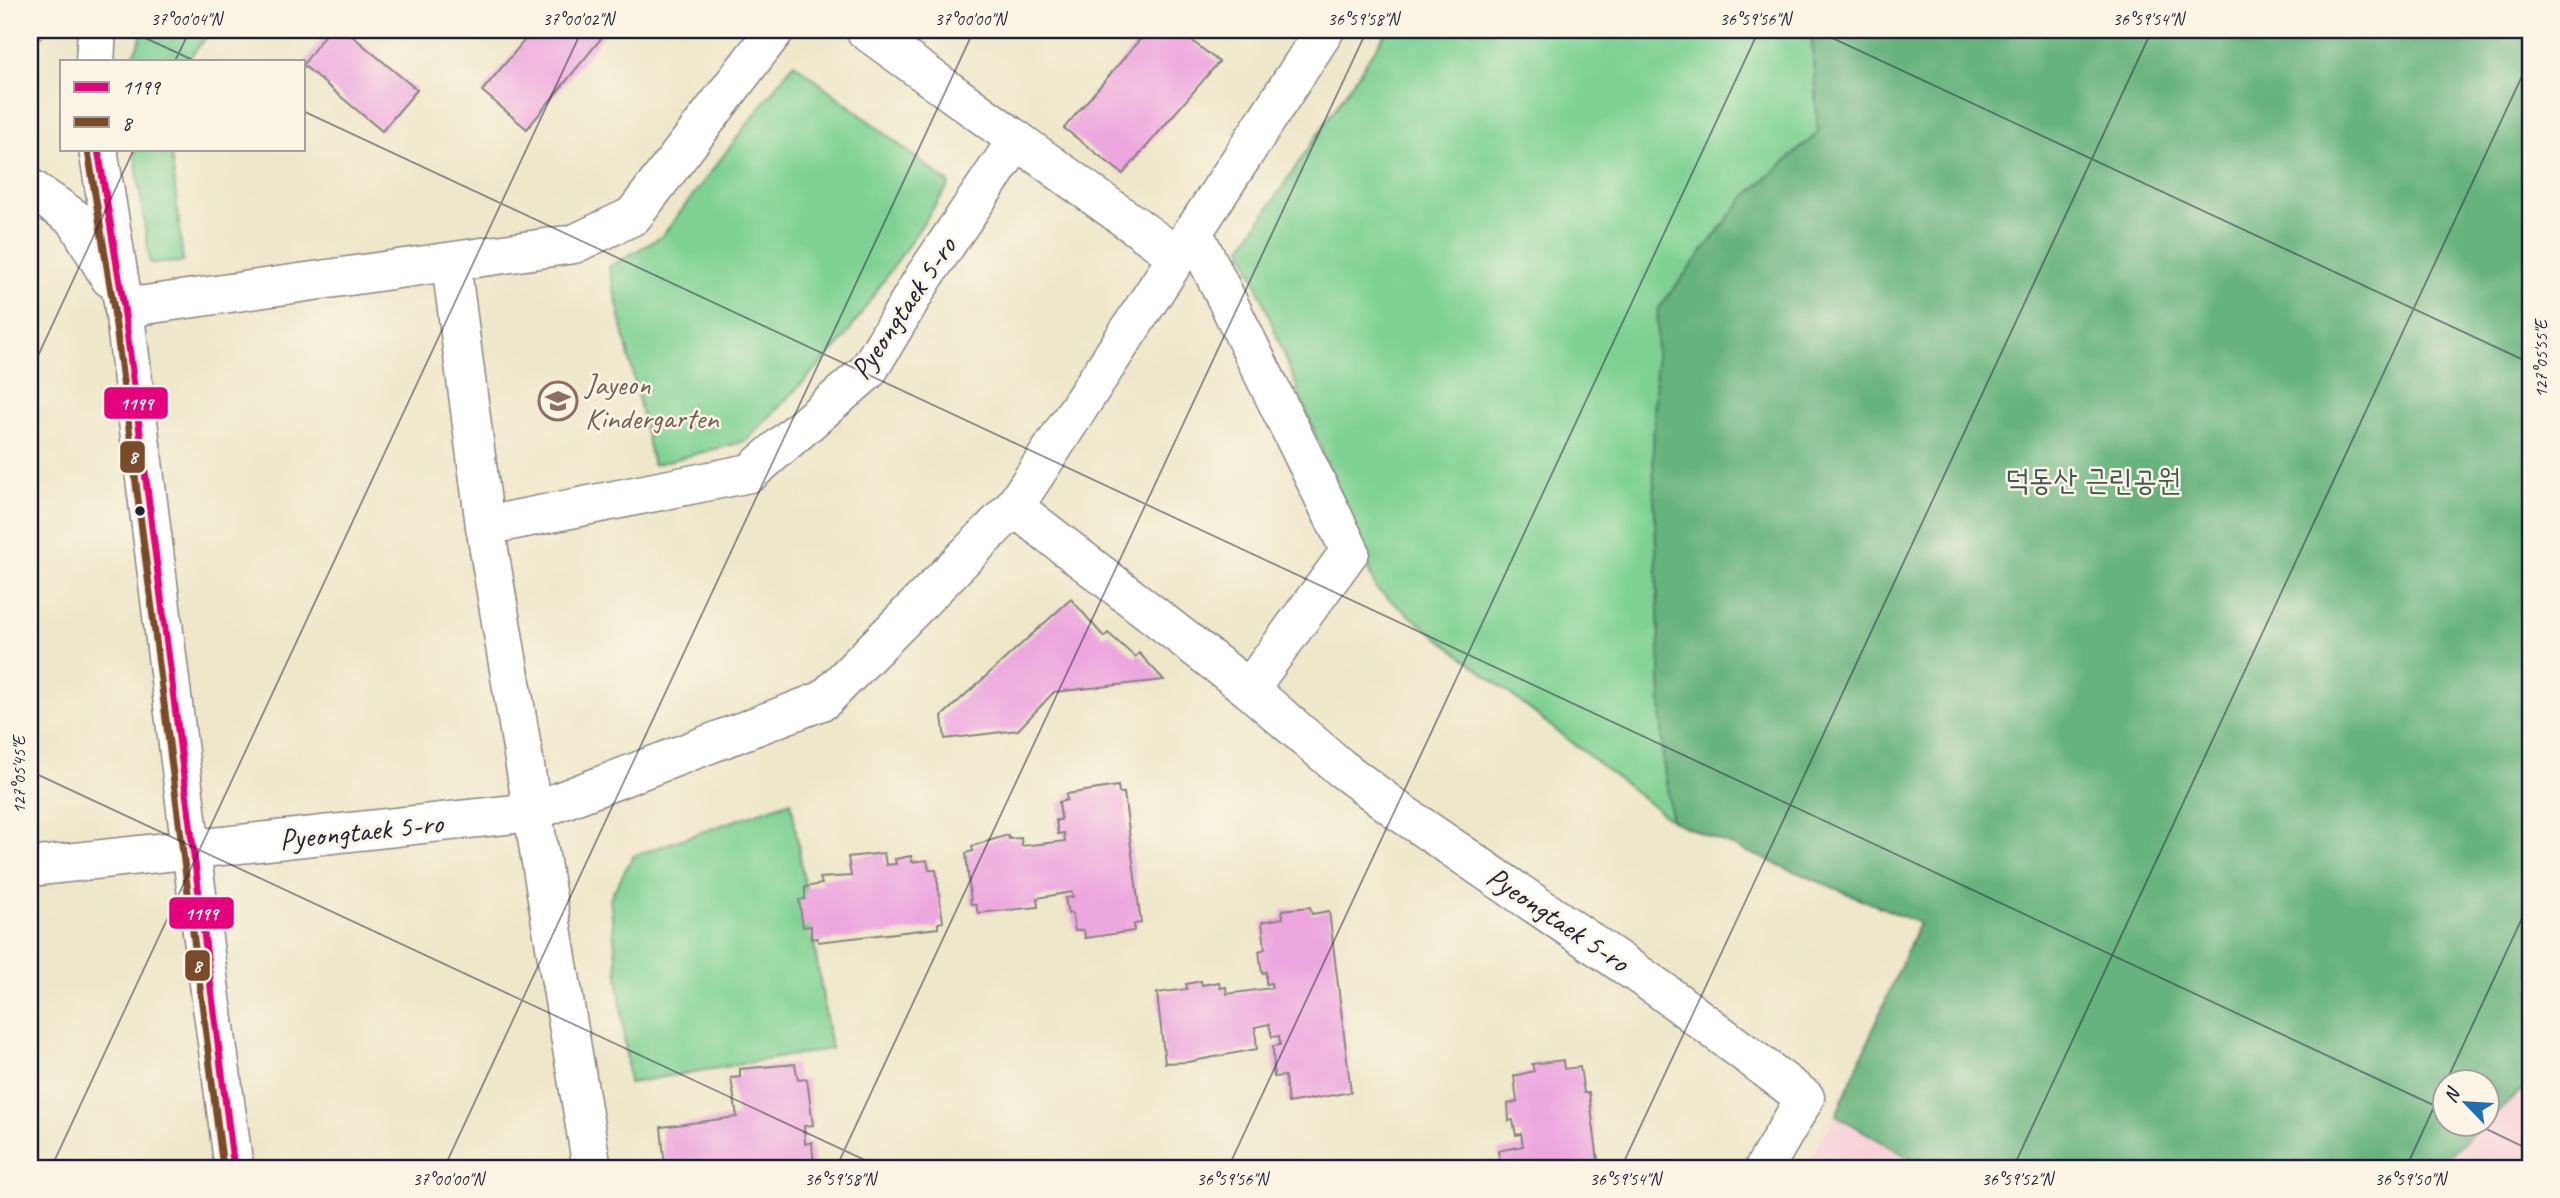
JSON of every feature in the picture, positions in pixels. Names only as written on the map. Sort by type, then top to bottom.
[{"type":"street","points":[[95,60],[97,30]]},
{"type":"street","points":[[123,303],[451,263],[574,244],[633,216],[775,30]]},
{"type":"street","points":[[865,30],[1017,140],[1185,244],[1350,551],[1249,689]]},
{"type":"street","name":"Pyeongtaek 5-ro","points":[[30,867],[532,813],[824,700],[1014,507],[1325,30]]},
{"type":"street","name":"Pyeongtaek 5-ro","points":[[485,526],[750,473],[868,371],[924,277],[1017,140]]},
{"type":"street","points":[[98,150],[123,303],[191,850],[234,1168]]},
{"type":"street","points":[[30,188],[75,219],[123,303]]},
{"type":"street","points":[[451,263],[485,526],[592,1168]]},
{"type":"street","name":"Pyeongtaek 5-ro","points":[[1014,507],[1249,689],[1341,768],[1399,811],[1661,990],[1805,1098],[1764,1168]]},
{"type":"path","points":[[30,49],[46,30]]},
{"type":"shaded area","points":[[2530,1082],[2530,1168],[2415,1168],[2452,1153],[2468,1138],[2500,1138],[2500,1109]]},
{"type":"shaded area","points":[[1836,1115],[1916,1162],[1919,1168],[1804,1168]]},
{"type":"green space","points":[[144,30],[212,30],[188,60],[131,60]]},
{"type":"green space","points":[[1388,30],[1811,30],[1818,133],[1745,197],[1658,309],[1653,454],[1663,761],[1672,821],[1376,589],[1242,247]]},
{"type":"green space","name":"덕동산 근린공원","points":[[1811,30],[2530,30],[2530,1082],[2500,1110],[2500,1068],[2430,1068],[2430,1138],[2469,1138],[2452,1153],[2415,1168],[1919,1168],[1916,1162],[1836,1115],[1919,923],[1672,821],[1663,761],[1653,454],[1658,309],[1745,197],[1818,133]]},
{"type":"green space","points":[[794,63],[950,184],[841,343],[746,441],[653,465],[609,267],[662,236]]},
{"type":"green space","points":[[134,150],[171,150],[183,262],[150,263]]},
{"type":"green space","points":[[791,801],[831,1049],[629,1083],[610,898],[633,856]]},
{"type":"building","points":[[328,30],[345,30],[417,90],[382,131],[304,64]]},
{"type":"building","points":[[533,30],[608,30],[527,129],[482,91]]},
{"type":"building","points":[[1148,30],[1178,30],[1219,62],[1123,174],[1064,128]]},
{"type":"building","points":[[1071,599],[1104,637],[1108,633],[1135,657],[1139,653],[1164,680],[1054,692],[1018,730],[945,739],[942,716]]},
{"type":"building","points":[[1118,786],[1119,793],[1124,793],[1141,923],[1134,924],[1134,931],[1085,938],[1084,930],[1075,931],[1072,913],[1068,914],[1065,898],[1073,897],[1072,892],[1037,898],[1038,907],[978,913],[976,905],[971,904],[966,853],[973,851],[972,846],[1008,835],[1009,839],[1021,838],[1022,846],[1065,841],[1064,833],[1058,834],[1056,820],[1061,820],[1059,802],[1067,800],[1066,794]]},
{"type":"building","points":[[884,853],[886,865],[896,864],[895,859],[911,856],[912,862],[927,860],[929,870],[936,870],[943,922],[938,923],[938,928],[818,942],[817,938],[811,939],[811,926],[803,927],[799,900],[805,899],[805,887],[822,884],[820,878],[851,876],[848,857]]},
{"type":"building","points":[[1310,907],[1312,914],[1329,911],[1351,1092],[1288,1103],[1285,1076],[1274,1077],[1273,1046],[1280,1045],[1279,1036],[1272,1037],[1269,1024],[1255,1027],[1257,1049],[1188,1062],[1165,1063],[1157,993],[1187,989],[1186,984],[1201,981],[1202,985],[1219,982],[1220,988],[1226,987],[1227,994],[1272,988],[1271,983],[1266,984],[1266,972],[1262,973],[1259,951],[1265,949],[1262,922],[1283,918],[1282,910]]},
{"type":"building","points":[[1563,1060],[1564,1069],[1580,1067],[1584,1093],[1589,1093],[1599,1168],[1501,1168],[1498,1151],[1523,1146],[1521,1134],[1516,1135],[1513,1120],[1509,1121],[1508,1104],[1517,1102],[1514,1076],[1534,1071],[1532,1064]]},
{"type":"building","points":[[795,1064],[798,1080],[807,1079],[813,1125],[804,1126],[805,1144],[812,1142],[814,1168],[665,1168],[661,1127],[737,1117],[731,1078],[740,1077],[740,1069]]},
{"type":"transit line","name":"1199","points":[[98,150],[124,308],[234,1168]]},
{"type":"transit line","name":"8","points":[[88,151],[114,310],[223,1168]]},
{"type":"place","name":"Jayeon Kindergarten","points":[[558,401]]}]
